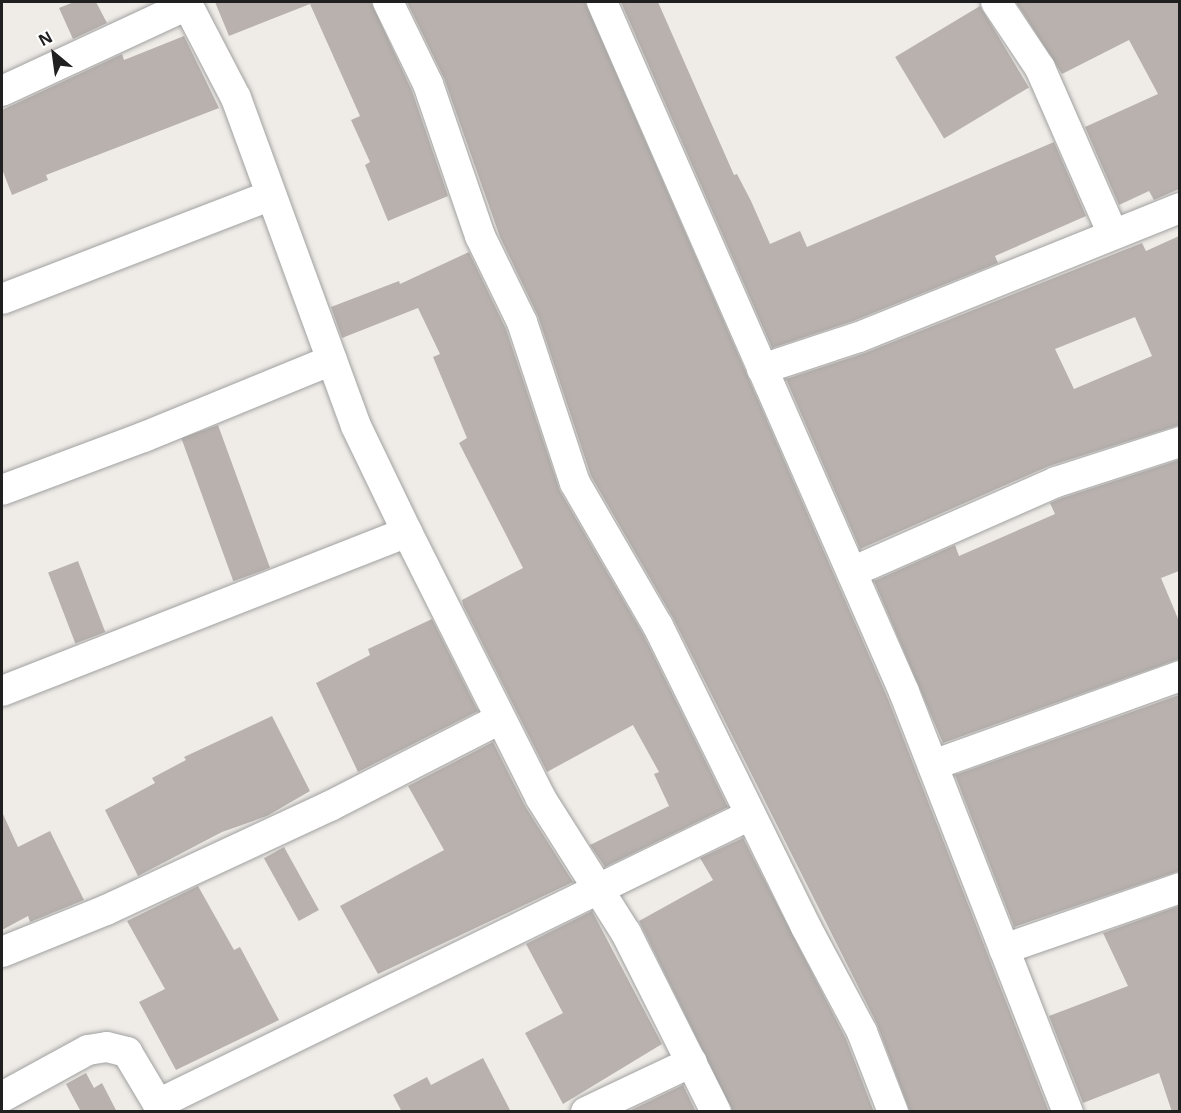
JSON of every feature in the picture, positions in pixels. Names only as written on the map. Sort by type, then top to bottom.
[{"type":"street","points":[[388,2],[428,84],[480,236],[522,322],[575,483],[658,626],[750,815],[862,1032],[893,1112]]},
{"type":"street","points":[[602,2],[852,572],[933,765],[1068,1112]]},
{"type":"street","points":[[996,2],[1040,68],[1112,232]]},
{"type":"street","points":[[2,91],[187,3],[236,98],[356,426],[406,532],[540,797],[626,933],[716,1112]]},
{"type":"street","points":[[2,299],[271,195]]},
{"type":"street","points":[[762,369],[859,337],[1112,232],[1179,208]]},
{"type":"street","points":[[2,490],[144,437],[332,360]]},
{"type":"street","points":[[852,572],[1056,482],[1179,442]]},
{"type":"street","points":[[2,691],[406,532]]},
{"type":"street","points":[[933,765],[1179,676]]},
{"type":"street","points":[[2,951],[106,910],[319,810],[500,719]]},
{"type":"street","points":[[2,1097],[88,1050],[107,1047],[127,1052],[160,1108],[597,886],[750,815]]},
{"type":"street","points":[[1004,949],[1179,888]]},
{"type":"street","points":[[586,1112],[692,1062]]},
{"type":"building","points":[[74,2],[96,2],[107,23],[73,39],[59,8]]},
{"type":"building","points":[[215,2],[371,2],[412,91],[448,196],[388,221],[365,165],[370,162],[351,120],[360,116],[310,4],[229,36]]},
{"type":"building","points":[[407,2],[585,2],[888,699],[1049,1112],[910,1112],[877,1024],[673,618],[591,476],[538,316],[500,237],[444,78]]},
{"type":"building","points":[[621,2],[658,2],[734,175],[737,174],[770,244],[800,231],[807,247],[1054,142],[1086,216],[995,256],[998,263],[853,321],[772,348]]},
{"type":"building","points":[[1016,2],[1179,2],[1179,189],[1154,200],[1149,191],[1119,205],[1085,127],[1158,94],[1129,40],[1062,74]]},
{"type":"building","points":[[980,6],[1029,87],[944,138],[895,57]]},
{"type":"building","points":[[184,36],[219,108],[46,175],[48,180],[12,195],[2,169],[2,110],[122,54],[124,60]]},
{"type":"building","points":[[1179,236],[1179,425],[1049,466],[860,549],[786,379],[865,353],[1142,243],[1146,251]],"holes":[[[1135,317],[1152,356],[1074,389],[1055,349]]]},
{"type":"building","points":[[469,252],[506,329],[560,491],[643,634],[728,807],[605,867],[590,845],[669,806],[654,774],[659,772],[633,725],[547,772],[463,605],[462,600],[523,568],[459,443],[467,438],[433,357],[440,354],[418,308],[342,338],[331,307],[399,281],[400,284]]},
{"type":"building","points":[[218,425],[270,568],[233,581],[181,438]]},
{"type":"building","points":[[1179,460],[1179,571],[1161,578],[1179,621],[1179,659],[943,743],[874,581],[955,545],[959,556],[1055,514],[1050,503]]},
{"type":"building","points":[[78,561],[105,632],[75,643],[48,572]]},
{"type":"building","points":[[432,619],[478,711],[358,772],[316,683],[370,655],[368,649]]},
{"type":"building","points":[[1179,695],[1179,871],[1014,927],[955,775]]},
{"type":"building","points":[[272,716],[310,791],[267,816],[222,832],[138,876],[105,810],[155,783],[152,778],[186,760],[184,757]]},
{"type":"building","points":[[493,742],[525,806],[573,882],[378,974],[340,906],[444,850],[408,786]]},
{"type":"building","points":[[2,812],[18,847],[50,831],[84,900],[30,922],[28,916],[2,930]]},
{"type":"building","points":[[743,838],[846,1039],[874,1112],[733,1112],[639,921],[713,880],[700,858]]},
{"type":"building","points":[[284,847],[319,910],[299,921],[264,858]]},
{"type":"building","points":[[198,886],[234,950],[240,947],[279,1020],[176,1070],[139,1002],[165,989],[127,921]]},
{"type":"building","points":[[1179,906],[1179,1112],[1172,1112],[1159,1073],[1083,1103],[1049,1016],[1128,986],[1103,933]]},
{"type":"building","points":[[592,911],[662,1044],[563,1104],[525,1033],[563,1013],[526,944]]},
{"type":"building","points":[[483,1058],[511,1112],[402,1112],[393,1095],[427,1077],[431,1085]]},
{"type":"building","points":[[86,1073],[94,1088],[102,1083],[117,1112],[81,1112],[66,1084]]},
{"type":"building","points":[[683,1085],[696,1112],[627,1112]]}]
